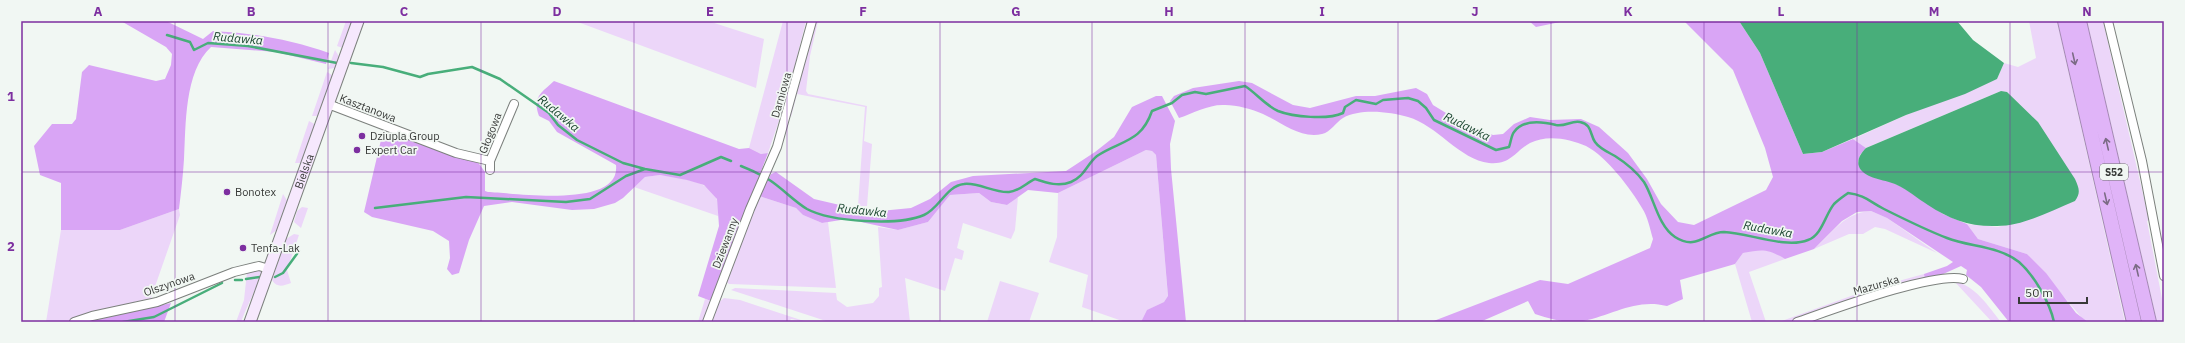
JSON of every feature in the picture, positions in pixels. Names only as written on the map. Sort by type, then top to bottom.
[{"type":"highway","name":"S52","points":[[2065,21],[2134,322]]},
{"type":"highway","name":"S52","points":[[2078,21],[2149,322]]},
{"type":"main road","name":"Bielska","points":[[250,322],[358,21]]},
{"type":"street","name":"Darniowa","points":[[766,172],[781,135],[812,21]]},
{"type":"street","points":[[2108,21],[2142,161],[2164,276]]},
{"type":"street","name":"Kasztanowa","points":[[328,104],[456,153],[490,161]]},
{"type":"street","name":"Głogowa","points":[[490,170],[490,161],[514,104]]},
{"type":"street","name":"Dziewanny","points":[[707,322],[718,289],[766,172]]},
{"type":"street","name":"Olszynowa","points":[[74,322],[92,316],[157,302],[234,272],[258,266],[270,269]]},
{"type":"street","name":"Mazurska","points":[[1797,322],[1887,292],[1946,278],[1963,279]]},
{"type":"shaded area","points":[[121,21],[166,21],[203,39],[213,31],[243,33],[301,44],[329,53],[326,64],[276,52],[211,47],[202,58],[191,84],[186,115],[184,165],[179,209],[120,230],[61,230],[61,183],[40,175],[34,146],[52,124],[72,124],[76,119],[82,72],[89,65],[156,81],[165,79],[171,65],[172,54],[166,47]]},
{"type":"shaded area","points":[[346,21],[353,21],[343,48],[337,46]]},
{"type":"shaded area","points":[[575,21],[708,21],[764,39],[756,88]]},
{"type":"shaded area","points":[[783,21],[806,21],[787,97],[768,153],[761,154],[749,148]]},
{"type":"shaded area","points":[[814,21],[818,21],[810,56],[806,91],[808,94],[867,106],[864,141],[872,144],[867,206],[858,206],[865,107],[797,94],[791,117],[789,115]]},
{"type":"shaded area","points":[[1529,21],[1565,21],[1536,27]]},
{"type":"shaded area","points":[[1684,21],[1739,21],[1760,53],[1803,154],[1822,152],[1853,139],[1866,148],[1860,155],[1858,162],[1867,174],[1887,180],[1904,188],[1943,214],[1967,224],[1978,239],[2027,254],[2046,273],[2076,313],[2088,322],[2009,322],[1981,287],[1966,275],[1967,270],[1961,266],[1925,280],[1924,274],[1947,266],[1953,262],[1887,218],[1871,211],[1857,212],[1842,221],[1814,249],[1785,259],[1774,253],[1765,251],[1743,253],[1735,264],[1680,280],[1683,299],[1667,306],[1645,304],[1625,308],[1583,321],[1571,322],[1535,314],[1528,301],[1480,322],[1431,322],[1540,280],[1568,284],[1650,248],[1653,239],[1649,223],[1644,212],[1625,183],[1602,157],[1586,146],[1573,141],[1558,138],[1537,140],[1530,143],[1507,160],[1489,163],[1468,156],[1419,121],[1393,114],[1367,112],[1350,115],[1340,120],[1325,133],[1314,135],[1298,132],[1259,112],[1234,106],[1213,106],[1179,118],[1170,101],[1174,96],[1193,88],[1239,81],[1252,83],[1293,105],[1310,108],[1356,96],[1375,96],[1416,88],[1427,94],[1433,105],[1464,124],[1493,135],[1503,134],[1514,124],[1530,117],[1550,120],[1581,119],[1599,127],[1628,153],[1647,179],[1661,204],[1678,222],[1694,225],[1766,190],[1773,177],[1765,148],[1733,70]]},
{"type":"shaded area","points":[[1739,21],[1957,21],[1973,40],[2004,63],[1997,79],[1965,94],[1906,115],[1822,152],[1803,154],[1760,53]]},
{"type":"shaded area","points":[[2029,21],[2057,21],[2125,322],[2088,322],[2083,319],[2027,254],[1978,239],[1967,224],[1998,227],[2075,201],[2001,91],[1866,148],[1853,139],[1906,115],[1997,79],[2004,63],[2018,67],[2036,58]]},
{"type":"shaded area","points":[[2087,21],[2103,21],[2149,220],[2147,221],[2164,309],[2164,322],[2157,322]]},
{"type":"shaded area","points":[[335,50],[340,58],[335,68],[328,69]]},
{"type":"shaded area","points":[[327,72],[332,75],[333,78],[319,116],[312,116]]},
{"type":"shaded area","points":[[554,81],[739,149],[749,148],[761,154],[768,153],[711,301],[698,296],[719,226],[717,199],[704,185],[687,180],[660,175],[645,177],[623,198],[615,203],[594,209],[572,210],[512,202],[484,206],[469,240],[459,273],[452,275],[447,269],[450,258],[449,241],[433,231],[372,217],[364,212],[381,140],[390,133],[477,161],[485,172],[485,191],[488,192],[564,195],[585,193],[602,188],[613,179],[616,165],[557,132],[549,121],[539,116],[537,110],[537,100],[542,92]]},
{"type":"shaded area","points":[[2001,91],[2007,92],[2038,122],[2078,185],[2079,190],[2075,201],[2017,224],[1997,226],[1978,225],[1952,218],[1928,205],[1901,187],[1864,173],[1859,167],[1859,158],[1866,148]]},
{"type":"shaded area","points":[[1156,96],[1162,96],[1175,121],[1170,144],[1171,169],[1186,322],[1141,322],[1147,310],[1164,302],[1168,296],[1156,155],[1152,151],[1146,150],[1058,193],[1028,190],[1007,205],[991,202],[979,193],[950,195],[928,222],[898,230],[847,219],[822,223],[803,215],[796,208],[759,196],[771,174],[776,172],[814,199],[870,212],[911,208],[930,199],[951,182],[973,176],[1066,171],[1095,152],[1114,137],[1132,107]]},
{"type":"shaded area","points":[[309,121],[316,125],[302,163],[295,163]]},
{"type":"shaded area","points":[[1146,150],[1152,151],[1156,155],[1168,297],[1164,302],[1148,310],[1141,322],[1125,322],[1082,307],[1088,275],[1049,262],[1057,237],[1058,193]]},
{"type":"shaded area","points":[[660,175],[693,181],[708,188],[714,193],[717,200],[718,216],[634,187],[645,177]]},
{"type":"shaded area","points":[[979,193],[991,202],[1007,205],[1018,197],[1015,230],[1011,239],[963,223],[957,248],[964,251],[962,260],[955,258],[945,291],[905,278],[910,322],[829,322],[731,290],[735,288],[836,293],[837,300],[847,307],[873,303],[879,296],[879,288],[882,287],[878,227],[898,230],[928,222],[950,195]]},
{"type":"shaded area","points":[[283,194],[288,202],[277,230],[270,235]]},
{"type":"shaded area","points":[[759,196],[796,208],[803,215],[822,223],[828,222],[836,288],[729,284],[725,281]]},
{"type":"shaded area","points":[[302,207],[308,208],[301,228],[294,222],[297,211]]},
{"type":"shaded area","points":[[179,209],[180,215],[151,298],[91,313],[65,322],[46,322],[61,230],[120,230]]},
{"type":"shaded area","points":[[1871,211],[1887,218],[1937,253],[1885,229],[1875,227],[1863,234],[1849,234],[1814,249],[1846,219],[1853,215]]},
{"type":"shaded area","points":[[294,234],[299,235],[287,270],[291,283],[278,285],[272,280],[286,239]]},
{"type":"shaded area","points":[[1758,249],[1770,250],[1785,259],[1749,272],[1766,322],[1752,322],[1735,264],[1743,253]]},
{"type":"shaded area","points":[[260,269],[262,273],[241,322],[236,322],[244,300],[247,272]]},
{"type":"shaded area","points":[[1924,274],[1925,280],[1874,294],[1790,322],[1779,322],[1873,288]]},
{"type":"shaded area","points":[[1000,281],[1039,293],[1029,322],[987,322]]},
{"type":"shaded area","points":[[1954,281],[1969,287],[1981,297],[2001,322],[1992,322]]},
{"type":"shaded area","points":[[724,298],[740,300],[807,322],[791,319],[789,322],[710,322],[717,304]]},
{"type":"shaded area","points":[[705,299],[711,301],[705,322],[698,322]]},
{"type":"shaded area","points":[[171,303],[164,322],[87,322]]},
{"type":"waterway","name":"Rudawka","points":[[167,35],[190,42],[194,50],[208,43],[248,46],[337,63]]},
{"type":"waterway","name":"Rudawka","points":[[351,63],[383,67],[420,77],[428,74],[472,67],[500,79],[549,113],[558,125],[577,140],[623,163],[645,169],[680,175],[721,157],[731,161]]},
{"type":"waterway","name":"Rudawka","points":[[741,166],[768,179],[802,206],[818,213],[848,220],[899,221],[924,215],[930,212],[952,189],[964,184],[1009,192],[1020,189],[1035,179],[1058,184],[1071,182],[1079,177],[1097,156],[1136,135],[1142,129],[1152,111],[1172,103],[1182,95],[1195,92],[1206,94],[1245,86],[1269,106],[1278,111],[1292,115],[1310,117],[1329,116],[1343,113],[1345,107],[1356,100],[1376,104],[1383,100],[1408,98],[1418,101],[1426,108],[1434,120],[1496,150],[1509,147],[1514,132],[1518,128],[1528,123],[1540,122],[1559,125],[1574,122],[1584,123],[1589,127],[1593,139],[1597,144],[1627,164],[1641,178],[1648,189],[1664,226],[1675,237],[1683,241],[1695,242],[1724,232],[1778,242],[1789,243],[1808,240],[1817,234],[1834,204],[1848,193],[1859,195],[1899,217],[1939,235],[2003,253],[2019,262],[2036,282],[2049,306],[2054,322]]},
{"type":"waterway","points":[[375,208],[466,197],[566,202],[590,199],[626,176],[645,169]]},
{"type":"waterway","points":[[275,277],[283,273],[299,251]]},
{"type":"waterway","points":[[246,279],[260,277]]},
{"type":"waterway","points":[[235,280],[242,280]]},
{"type":"waterway","points":[[123,322],[154,317],[222,283]]},
{"type":"place","name":"Dziupla Group","points":[[362,136]]},
{"type":"place","name":"Expert Car","points":[[357,150]]},
{"type":"place","name":"Bonotex","points":[[227,192]]},
{"type":"place","name":"Tenfa-Lak","points":[[243,248]]}]
